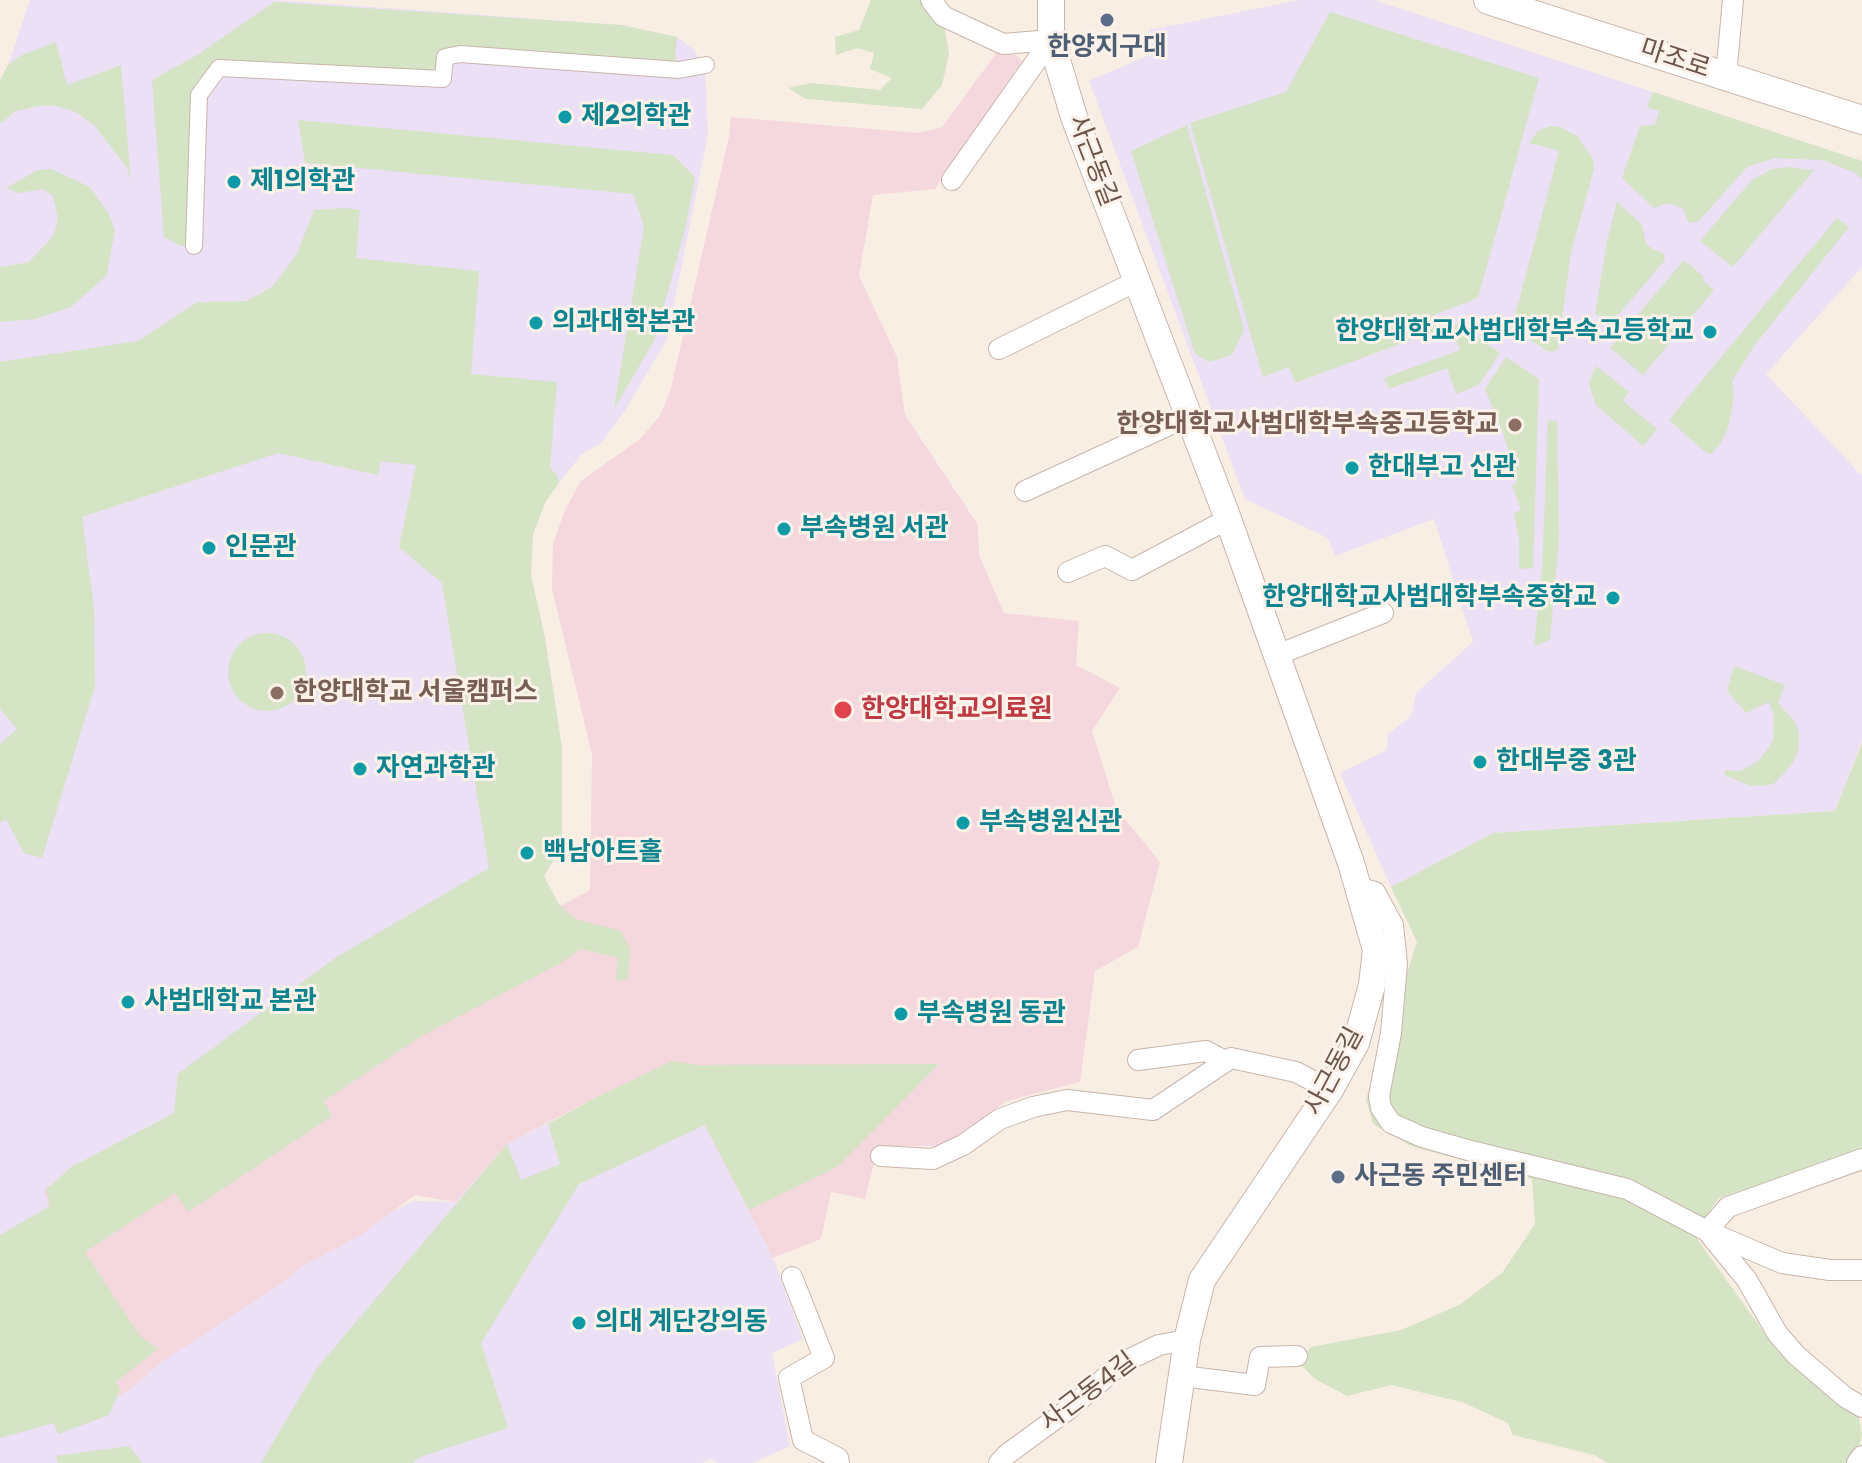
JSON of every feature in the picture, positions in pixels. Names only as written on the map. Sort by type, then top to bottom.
[{"type":"main road","name":"마조로","points":[[1488,0],[1862,120]]},
{"type":"street","points":[[931,0],[943,16],[1003,44],[1051,40]]},
{"type":"street","name":"사근동길","points":[[1051,0],[1051,40],[1074,117],[1228,519],[1358,887],[1376,950],[1372,985],[1356,1043],[1330,1090],[1202,1280],[1187,1340],[1169,1463]]},
{"type":"street","points":[[1726,76],[1733,0]]},
{"type":"street","points":[[952,180],[1051,40]]},
{"type":"street","points":[[194,246],[199,95],[219,68],[443,79],[445,57],[460,54],[679,70],[706,65]]},
{"type":"street","points":[[999,349],[1137,281]]},
{"type":"street","points":[[1025,491],[1189,416]]},
{"type":"street","points":[[1068,572],[1105,556],[1132,570],[1228,519]]},
{"type":"street","points":[[1277,655],[1383,613]]},
{"type":"street","points":[[1358,887],[1375,892],[1393,925],[1397,964],[1391,1033],[1379,1096],[1381,1108],[1391,1123],[1422,1137],[1471,1151],[1627,1189],[1656,1201],[1707,1231],[1782,1263],[1830,1270],[1862,1270]]},
{"type":"street","points":[[1138,1060],[1206,1051],[1225,1061]]},
{"type":"street","points":[[881,1156],[933,1159],[963,1145],[1000,1119],[1033,1107],[1067,1100],[1153,1110],[1231,1058],[1296,1072],[1330,1090]]},
{"type":"street","points":[[1707,1231],[1728,1207],[1862,1159]]},
{"type":"street","points":[[1707,1231],[1747,1280],[1777,1333],[1796,1355],[1845,1397],[1862,1407]]},
{"type":"street","points":[[792,1277],[824,1358],[789,1378],[803,1440],[838,1458],[839,1463]]},
{"type":"street","name":"사근동4길","points":[[999,1463],[1122,1363],[1159,1345],[1187,1340]]},
{"type":"street","points":[[1182,1376],[1255,1385],[1260,1357],[1297,1356]]},
{"type":"street","points":[[1857,1463],[1862,1456]]},
{"type":"shaded area","name":"한양대학교 서울캠퍼스","points":[[30,0],[274,0],[621,25],[677,37],[693,49],[705,66],[708,134],[667,339],[626,409],[602,442],[581,455],[546,500],[533,534],[531,576],[545,638],[562,748],[562,846],[544,876],[558,903],[265,1065],[71,1167],[46,1190],[292,1260],[414,1201],[455,1202],[507,1144],[672,1061],[773,1258],[803,1339],[772,1353],[790,1446],[752,1463],[718,1463],[711,1459],[702,1463],[0,1463],[0,80]]},
{"type":"shaded area","name":"한양대학교사범대학부속중고등학교","points":[[1299,0],[1374,0],[1862,161],[1862,267],[1766,374],[1862,476],[1862,741],[1835,811],[1493,833],[1391,887],[1340,773],[1387,750],[1388,734],[1411,716],[1416,693],[1473,642],[1434,519],[1335,556],[1328,538],[1245,499],[1089,81],[1152,54],[1150,30]]},
{"type":"shaded area","name":"한양대학교의료원","points":[[1003,44],[1022,61],[935,189],[873,195],[859,276],[897,357],[905,415],[978,525],[979,555],[1004,613],[1079,621],[1076,665],[1120,688],[1092,731],[1116,808],[1160,862],[1138,947],[1095,971],[1080,1082],[1006,1101],[946,1146],[878,1146],[865,1199],[831,1192],[821,1239],[773,1258],[672,1062],[507,1144],[455,1202],[415,1195],[359,1236],[301,1267],[285,1281],[161,1362],[121,1397],[87,1338],[67,1280],[44,1189],[96,1157],[590,890],[592,754],[552,589],[553,543],[566,508],[581,481],[640,439],[659,417],[670,392],[731,117],[918,133],[942,127]]},
{"type":"green space","points":[[871,0],[931,0],[943,16],[949,54],[942,85],[922,109],[806,99],[788,88],[811,83],[880,90],[892,78],[870,69],[874,53],[857,48],[836,55],[835,37],[859,30]]},
{"type":"green space","points":[[274,2],[621,25],[677,37],[675,58],[679,70],[445,57],[443,79],[219,68],[199,95],[194,246],[181,246],[164,237],[152,80],[199,54]]},
{"type":"green space","points":[[1330,12],[1539,78],[1478,298],[1429,317],[1451,325],[1295,383],[1289,367],[1263,377],[1190,123],[1286,92]]},
{"type":"green space","points":[[56,42],[67,85],[121,65],[131,181],[127,168],[95,126],[76,112],[57,106],[39,106],[16,111],[0,124],[0,80],[8,65],[20,56]]},
{"type":"green space","points":[[1653,92],[1862,161],[1862,180],[1856,173],[1822,160],[1775,158],[1747,167],[1698,222],[1688,222],[1683,208],[1674,205],[1666,203],[1654,208],[1622,178],[1640,126],[1655,125],[1659,111],[1647,107]]},
{"type":"green space","points":[[298,120],[673,155],[695,177],[686,226],[654,341],[614,409],[644,226],[633,194],[305,163]]},
{"type":"green space","points":[[1187,125],[1244,330],[1232,355],[1210,362],[1195,354],[1131,151]]},
{"type":"green space","points":[[1551,126],[1577,136],[1593,159],[1594,169],[1571,252],[1558,349],[1553,352],[1512,327],[1559,151],[1529,143],[1538,131]]},
{"type":"green space","points":[[51,169],[90,187],[108,213],[115,230],[107,275],[71,307],[35,319],[0,322],[0,267],[29,262],[54,235],[58,218],[53,196],[43,189],[18,193],[6,188],[38,170]]},
{"type":"green space","points":[[1772,169],[1814,170],[1733,267],[1700,241],[1752,180]]},
{"type":"green space","points":[[1617,202],[1642,225],[1646,244],[1663,253],[1665,260],[1619,314],[1607,319],[1595,314]]},
{"type":"green space","points":[[314,210],[360,210],[356,258],[479,271],[471,374],[557,382],[550,468],[557,475],[559,483],[546,501],[533,534],[531,575],[545,638],[562,748],[562,846],[544,876],[558,903],[575,919],[621,931],[630,949],[628,979],[616,981],[618,958],[581,949],[559,964],[420,1037],[324,1101],[332,1116],[188,1212],[175,1193],[85,1252],[140,1336],[158,1349],[116,1382],[120,1390],[109,1415],[58,1434],[54,1423],[0,1438],[0,1235],[50,1206],[46,1190],[71,1167],[174,1113],[178,1074],[335,958],[489,868],[442,583],[399,547],[416,465],[381,461],[378,475],[278,453],[82,517],[94,608],[95,686],[42,858],[24,853],[6,819],[0,823],[0,744],[17,729],[0,709],[0,362],[138,341],[197,302],[247,301],[273,286],[297,254]]},
{"type":"green space","points":[[1837,218],[1849,227],[1754,346],[1732,381],[1734,395],[1728,428],[1711,454],[1705,452],[1669,420]]},
{"type":"green space","points":[[1684,260],[1714,290],[1643,375],[1610,348]]},
{"type":"green space","points":[[1451,325],[1460,325],[1500,353],[1479,385],[1456,394],[1447,368],[1389,389],[1384,378],[1460,350]]},
{"type":"green space","points":[[1506,357],[1539,379],[1533,568],[1519,569],[1519,540],[1514,513],[1521,510],[1512,485],[1517,482],[1503,432],[1485,389]]},
{"type":"green space","points":[[1596,366],[1629,392],[1623,401],[1657,429],[1643,446],[1595,404],[1589,383]]},
{"type":"green space","points":[[1548,420],[1557,421],[1559,537],[1550,640],[1534,646],[1542,569]]},
{"type":"green space","points":[[259,633],[275,633],[289,639],[300,650],[306,672],[300,694],[289,705],[275,711],[259,711],[245,705],[234,694],[228,680],[228,664],[234,650],[245,639]]},
{"type":"green space","points":[[1734,666],[1785,685],[1778,703],[1795,722],[1799,733],[1798,750],[1793,763],[1775,783],[1751,786],[1724,775],[1725,770],[1740,771],[1759,761],[1773,741],[1774,716],[1769,702],[1746,713],[1727,691]]},
{"type":"green space","points":[[1862,743],[1862,1151],[1719,1198],[1693,1233],[1777,1351],[1858,1415],[1862,1434],[1857,1454],[1850,1463],[1608,1463],[1594,1455],[1513,1435],[1508,1423],[1462,1402],[1391,1385],[1347,1396],[1315,1379],[1298,1362],[1311,1347],[1401,1330],[1459,1305],[1502,1273],[1535,1224],[1532,1179],[1411,1146],[1373,1124],[1366,1099],[1417,942],[1391,887],[1493,833],[1835,811]]},
{"type":"green space","points":[[672,1061],[697,1065],[939,1064],[837,1167],[749,1210],[705,1125],[579,1184],[481,1343],[508,1428],[420,1457],[413,1463],[261,1463],[317,1368],[507,1144],[521,1180],[560,1164],[548,1124]]},
{"type":"green space","points":[[129,1446],[142,1463],[58,1463],[56,1456]]},
{"type":"place","name":"한양지구대","points":[[1107,20]]},
{"type":"place","name":"제2의학관","points":[[565,117]]},
{"type":"place","name":"제1의학관","points":[[234,182]]},
{"type":"place","name":"의과대학본관","points":[[536,323]]},
{"type":"place","name":"한양대학교사범대학부속고등학교","points":[[1710,332]]},
{"type":"place","name":"한양대학교사범대학부속중고등학교","points":[[1515,425]]},
{"type":"place","name":"한대부고 신관","points":[[1352,468]]},
{"type":"place","name":"부속병원 서관","points":[[784,529]]},
{"type":"place","name":"인문관","points":[[209,548]]},
{"type":"place","name":"한양대학교사범대학부속중학교","points":[[1613,598]]},
{"type":"place","name":"한양대학교 서울캠퍼스","points":[[277,693]]},
{"type":"place","name":"한양대학교의료원","points":[[843,710]]},
{"type":"place","name":"한대부중 3관","points":[[1480,762]]},
{"type":"place","name":"자연과학관","points":[[360,769]]},
{"type":"place","name":"부속병원신관","points":[[963,823]]},
{"type":"place","name":"백남아트홀","points":[[527,853]]},
{"type":"place","name":"사범대학교 본관","points":[[128,1002]]},
{"type":"place","name":"부속병원 동관","points":[[901,1014]]},
{"type":"place","name":"사근동 주민센터","points":[[1338,1177]]},
{"type":"place","name":"의대 계단강의동","points":[[579,1323]]}]
